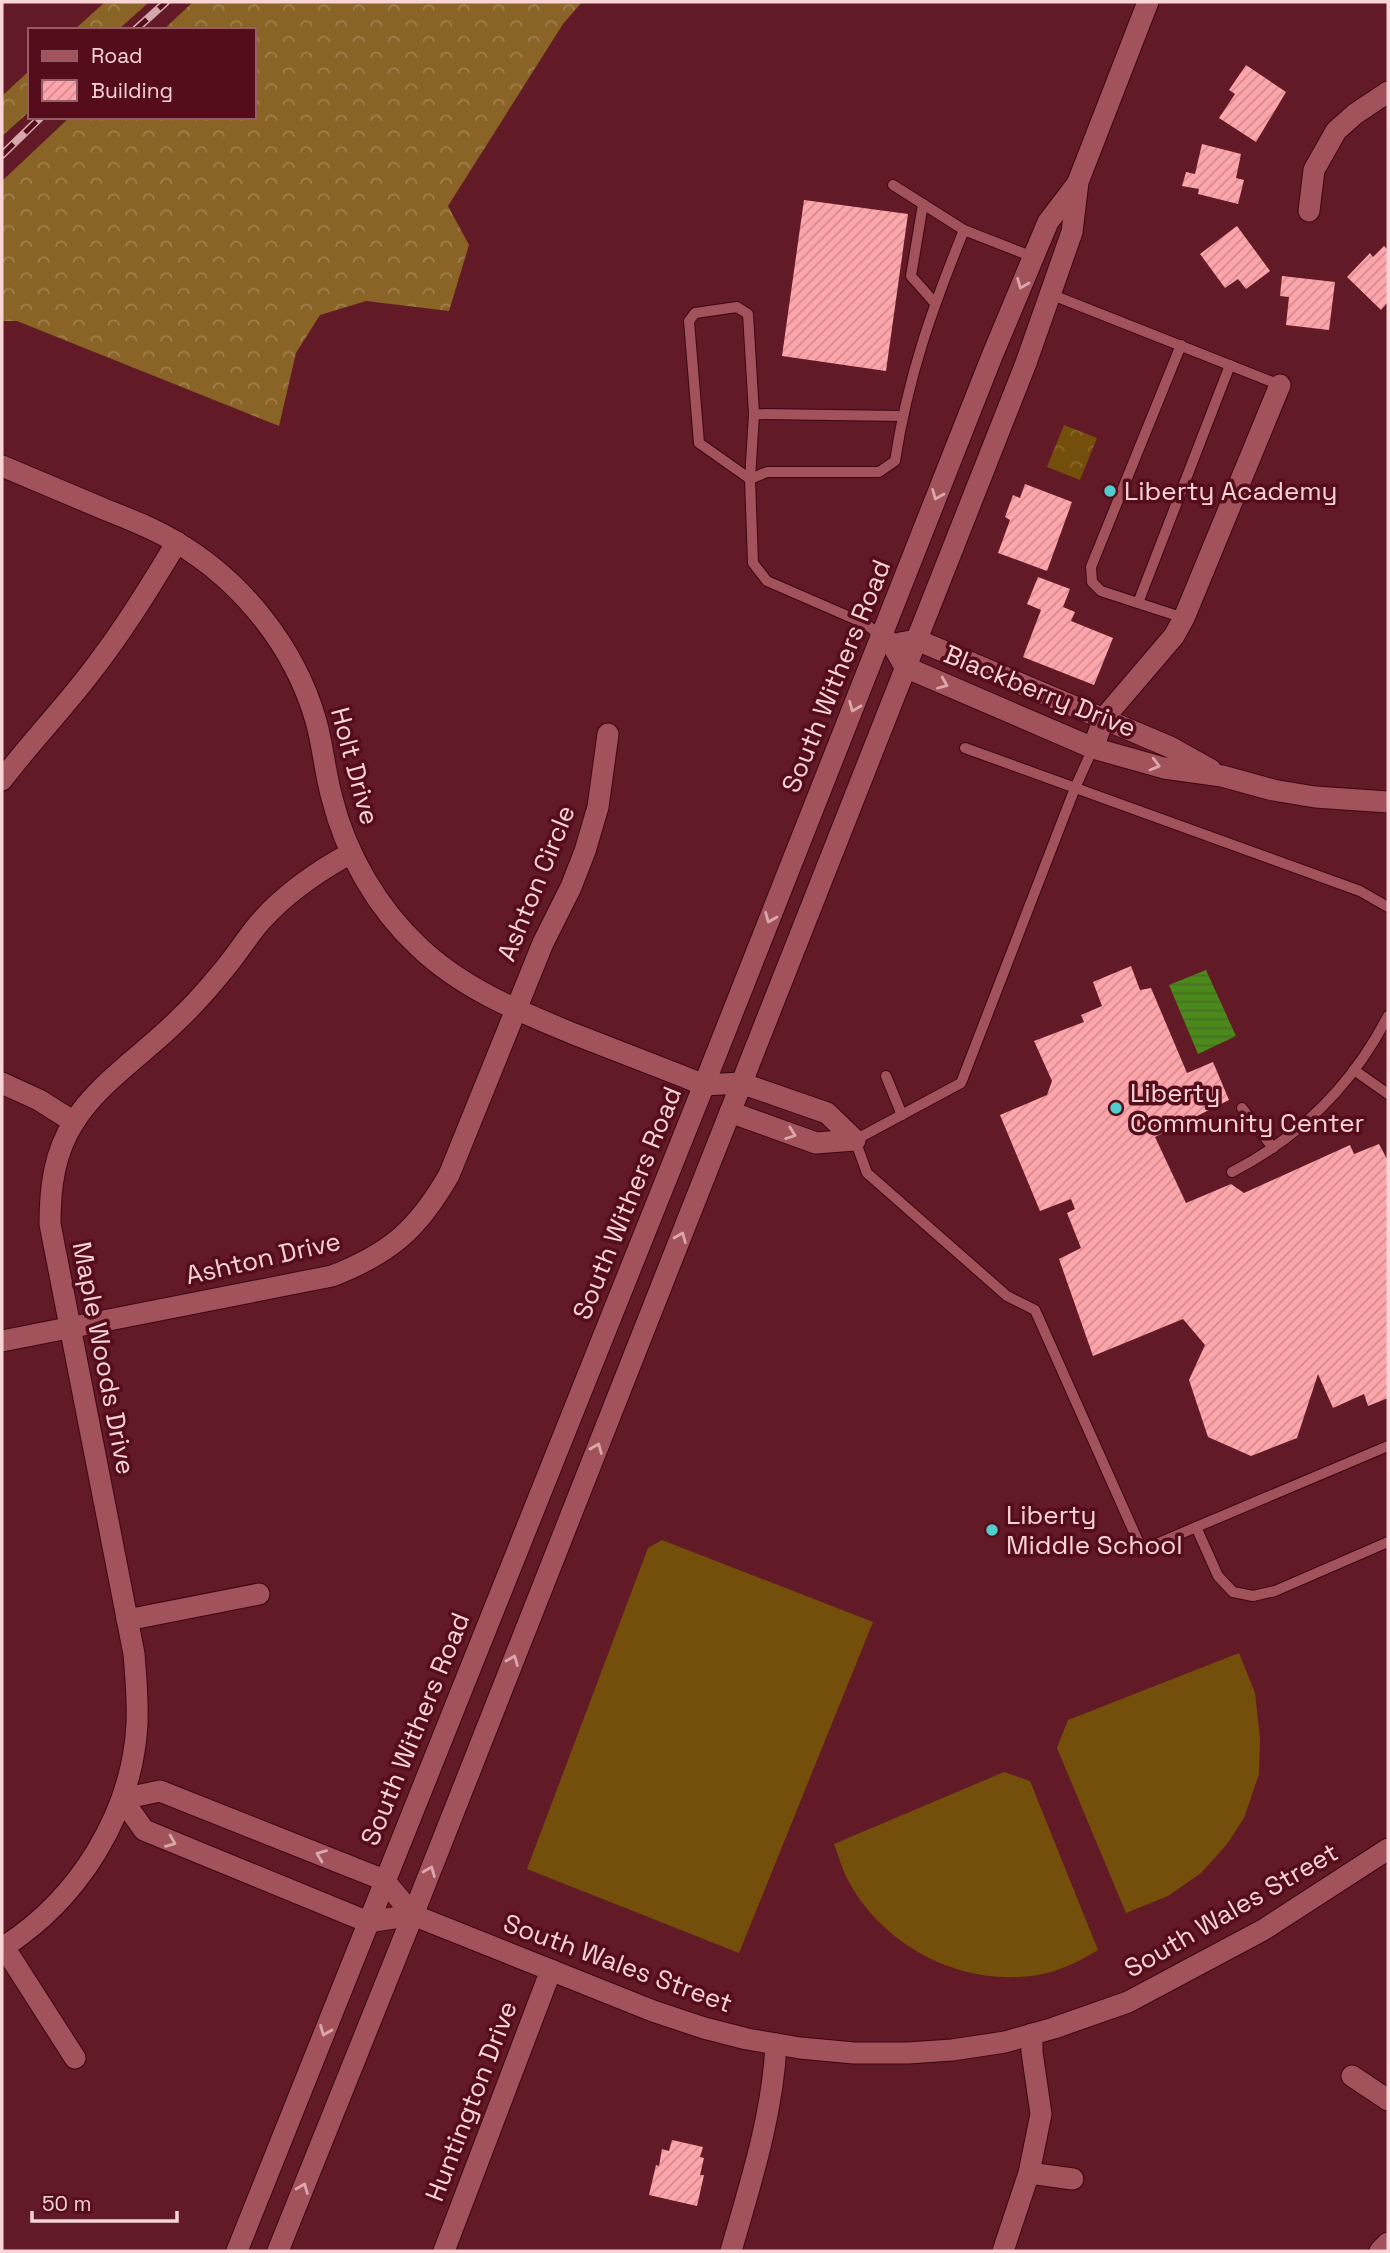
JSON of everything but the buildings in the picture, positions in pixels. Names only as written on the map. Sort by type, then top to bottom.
[{"type":"street","name":"South Withers Road","points":[[278,2251],[1026,363],[1072,232],[1078,182],[1148,2]]},
{"type":"street","points":[[1309,211],[1314,170],[1336,131],[1355,114],[1388,92]]},
{"type":"street","name":"South Withers Road","points":[[237,2251],[705,1084],[887,640],[1033,257],[1048,222],[1078,182]]},
{"type":"street","points":[[1093,748],[1104,718],[1174,636],[1184,618],[1280,385]]},
{"type":"street","name":"Holt Drive","points":[[2,467],[151,528],[177,542],[207,562],[236,587],[261,615],[283,647],[315,718],[332,798],[351,853],[392,918],[442,968],[474,989],[515,1010],[705,1084],[741,1083],[827,1113],[855,1140]]},
{"type":"street","points":[[2,780],[33,739],[90,674],[127,624],[177,542]]},
{"type":"street","name":"Blackberry Drive","points":[[887,640],[917,640],[1170,747],[1222,776]]},
{"type":"street","name":"Blackberry Drive","points":[[887,640],[905,667],[1093,748],[1164,768],[1222,776],[1273,790],[1315,797],[1388,802]]},
{"type":"street","name":"Ashton Circle","points":[[515,1010],[585,851],[598,807],[608,734]]},
{"type":"street","name":"Maple Woods Drive","points":[[3,1947],[52,1908],[83,1873],[102,1843],[122,1799],[137,1725],[137,1685],[127,1620],[50,1224],[50,1196],[55,1164],[74,1122],[89,1102],[107,1083],[156,1043],[194,1004],[261,921],[291,891],[321,869],[351,853]]},
{"type":"street","name":"Ashton Drive","points":[[2,1341],[332,1276],[362,1264],[390,1247],[426,1212],[450,1175],[515,1010]]},
{"type":"street","points":[[2,1083],[39,1100],[74,1122]]},
{"type":"street","name":"Holt Drive","points":[[705,1084],[730,1112],[816,1143],[855,1140]]},
{"type":"street","points":[[127,1620],[259,1594]]},
{"type":"street","points":[[384,1880],[160,1791],[122,1799],[144,1830],[368,1922],[413,1915]]},
{"type":"street","name":"South Wales Street","points":[[384,1880],[413,1915],[653,2011],[704,2028],[776,2044],[854,2053],[908,2053],[1005,2042],[1128,2002],[1263,1930],[1388,1849]]},
{"type":"street","points":[[3,1947],[75,2058]]},
{"type":"street","name":"Huntington Drive","points":[[444,2251],[551,1970]]},
{"type":"street","points":[[1003,2251],[1030,2173],[1041,2114],[1031,2052],[1032,2034]]},
{"type":"street","points":[[731,2251],[757,2163],[776,2044]]},
{"type":"street","points":[[1352,2076],[1388,2099]]},
{"type":"street","points":[[1030,2173],[1073,2179]]},
{"type":"street","points":[[1380,2251],[1388,2243]]},
{"type":"lane","points":[[893,185],[964,230],[1033,257]]},
{"type":"lane","points":[[923,204],[911,276],[934,302]]},
{"type":"lane","points":[[750,479],[767,472],[879,472],[895,461],[902,416],[916,358],[934,302],[964,230]]},
{"type":"lane","points":[[1050,293],[1280,385]]},
{"type":"lane","points":[[750,479],[699,443],[689,321],[695,313],[737,307],[748,314],[754,414],[750,479],[753,563],[767,581],[866,624],[887,640]]},
{"type":"lane","points":[[1181,345],[1091,567],[1092,582],[1101,591],[1184,618]]},
{"type":"lane","points":[[1138,603],[1230,365]]},
{"type":"lane","points":[[754,414],[902,416]]},
{"type":"lane","points":[[965,748],[1360,891],[1388,907]]},
{"type":"lane","points":[[1093,748],[961,1083],[855,1140],[867,1173],[1007,1296],[1035,1310],[1142,1550],[1388,1446]]},
{"type":"lane","points":[[1232,1172],[1273,1149],[1307,1122],[1354,1070],[1375,1042],[1388,1016]]},
{"type":"lane","points":[[1354,1070],[1388,1094]]},
{"type":"lane","points":[[886,1076],[902,1115]]},
{"type":"lane","points":[[1242,1108],[1273,1149]]},
{"type":"lane","points":[[1196,1527],[1218,1576],[1233,1592],[1253,1597],[1275,1591],[1388,1542]]},
{"type":"green space","points":[[105,2],[149,2],[120,28],[76,28]]},
{"type":"green space","points":[[193,2],[582,2],[563,24],[448,206],[469,245],[449,311],[366,301],[320,315],[296,353],[279,426],[17,321],[2,321],[2,181],[68,119],[256,119],[256,28],[165,28]]},
{"type":"green space","points":[[28,72],[28,113],[2,136],[2,96]]},
{"type":"green space","points":[[1064,425],[1097,438],[1080,480],[1047,467]]},
{"type":"green space","points":[[662,1540],[873,1622],[739,1953],[527,1869],[648,1548]]},
{"type":"green space","points":[[1239,1653],[1255,1693],[1260,1738],[1259,1774],[1244,1818],[1227,1844],[1201,1873],[1168,1896],[1126,1913],[1057,1748],[1068,1720]]},
{"type":"green space","points":[[1004,1772],[1030,1781],[1098,1950],[1070,1965],[1038,1975],[1010,1977],[956,1969],[906,1945],[866,1907],[848,1879],[834,1844]]},
{"type":"shaded area","points":[[1206,970],[1236,1036],[1198,1054],[1169,985]]},
{"type":"railway","points":[[137,28],[166,2]]},
{"type":"railway","points":[[2,155],[39,119]]},
{"type":"place","name":"Liberty Academy","points":[[1110,491]]},
{"type":"place","name":"Liberty Community Center","points":[[1116,1108]]},
{"type":"place","name":"Liberty Middle School","points":[[992,1530]]}]
